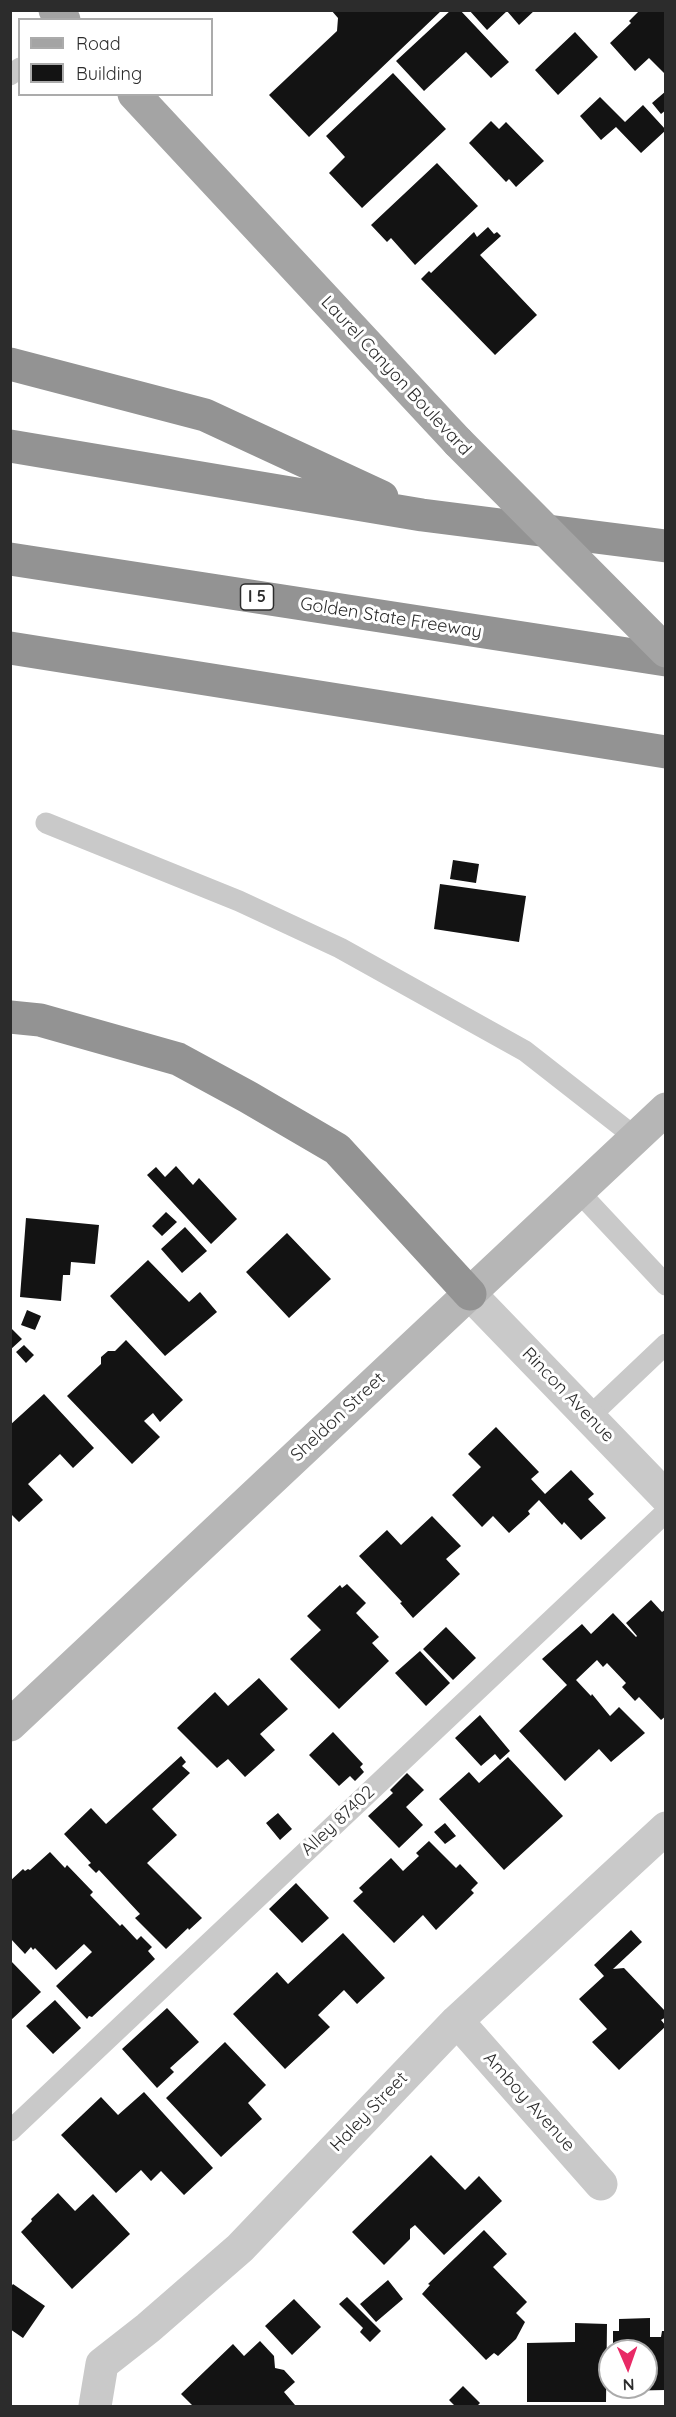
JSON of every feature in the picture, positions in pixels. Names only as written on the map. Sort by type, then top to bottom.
[{"type":"highway","points":[[10,364],[205,415],[422,515]]},
{"type":"highway","points":[[10,446],[422,515],[666,546]]},
{"type":"highway","name":"Golden State Freeway","points":[[10,559],[666,660]]},
{"type":"highway","points":[[10,648],[666,752]]},
{"type":"highway","points":[[10,1017],[40,1020],[178,1059],[337,1149],[470,1294]]},
{"type":"main road","name":"Laurel Canyon Boulevard","points":[[136,96],[458,442],[666,651]]},
{"type":"main road","name":"Sheldon Street","points":[[10,1725],[666,1109]]},
{"type":"street","name":"Rincon Avenue","points":[[470,1294],[666,1497]]},
{"type":"street","name":"Haley Street","points":[[95,2406],[102,2364],[148,2328],[240,2248],[457,2021],[666,1828]]},
{"type":"street","name":"Amboy Avenue","points":[[457,2021],[601,2184]]},
{"type":"lane","points":[[46,823],[239,901],[340,948],[525,1051],[635,1137]]},
{"type":"lane","points":[[578,1191],[666,1285]]},
{"type":"lane","points":[[589,1417],[666,1344]]},
{"type":"lane","name":"Alley 87402","points":[[10,2130],[666,1512]]},
{"type":"building","points":[[331,10],[442,10],[309,137],[269,95],[337,31],[338,18]]},
{"type":"building","points":[[451,10],[460,10],[509,62],[491,78],[466,52],[424,91],[396,61]]},
{"type":"building","points":[[469,10],[535,10],[519,25],[507,11],[487,30]]},
{"type":"building","points":[[640,10],[666,10],[666,75],[649,58],[635,71],[610,43],[631,23],[629,21]]},
{"type":"building","points":[[575,32],[598,57],[558,95],[535,70]]},
{"type":"building","points":[[393,73],[446,129],[362,208],[329,173],[345,157],[326,136]]},
{"type":"building","points":[[666,91],[666,110],[661,114],[652,103]]},
{"type":"building","points":[[600,97],[625,122],[643,105],[666,130],[641,153],[616,127],[601,140],[580,116]]},
{"type":"building","points":[[491,121],[499,129],[506,122],[544,161],[516,187],[509,179],[506,182],[469,143]]},
{"type":"building","points":[[437,163],[478,206],[415,265],[391,238],[387,242],[371,225]]},
{"type":"building","points":[[488,227],[494,234],[497,232],[501,236],[480,255],[537,315],[495,355],[421,279],[429,271],[431,273],[474,232],[477,237]]},
{"type":"building","points":[[453,860],[479,864],[476,883],[450,879]]},
{"type":"building","points":[[440,884],[526,896],[519,942],[434,929]]},
{"type":"building","points":[[176,1166],[193,1185],[199,1178],[237,1219],[211,1244],[147,1175],[156,1167],[165,1177]]},
{"type":"building","points":[[166,1212],[177,1222],[162,1236],[152,1226]]},
{"type":"building","points":[[26,1218],[99,1225],[95,1264],[71,1262],[70,1275],[63,1275],[61,1301],[20,1297]]},
{"type":"building","points":[[185,1227],[207,1251],[182,1273],[161,1249]]},
{"type":"building","points":[[287,1233],[331,1279],[289,1318],[246,1272]]},
{"type":"building","points":[[148,1260],[189,1302],[200,1292],[217,1312],[165,1356],[110,1296]]},
{"type":"building","points":[[27,1310],[41,1316],[35,1330],[21,1325]]},
{"type":"building","points":[[10,1327],[22,1339],[10,1350]]},
{"type":"building","points":[[126,1340],[183,1400],[160,1422],[153,1413],[144,1421],[160,1437],[132,1464],[67,1396],[101,1364],[101,1357],[108,1351],[115,1351]]},
{"type":"building","points":[[24,1345],[34,1355],[26,1363],[16,1352]]},
{"type":"building","points":[[44,1394],[94,1448],[73,1468],[60,1454],[28,1484],[43,1500],[19,1522],[10,1513],[10,1425]]},
{"type":"building","points":[[496,1427],[539,1472],[531,1479],[545,1494],[571,1470],[594,1494],[588,1499],[606,1518],[581,1540],[564,1522],[562,1525],[539,1500],[528,1511],[530,1514],[509,1533],[493,1516],[482,1527],[452,1495],[481,1467],[468,1454]]},
{"type":"building","points":[[432,1516],[461,1546],[446,1559],[460,1574],[413,1618],[400,1603],[402,1602],[359,1556],[387,1530],[401,1545]]},
{"type":"building","points":[[347,1584],[366,1603],[356,1613],[379,1637],[372,1643],[389,1661],[339,1709],[290,1659],[321,1630],[307,1616],[340,1585],[342,1588]]},
{"type":"building","points":[[651,1600],[662,1612],[666,1609],[666,1716],[661,1720],[639,1697],[635,1701],[622,1687],[626,1683],[607,1663],[603,1667],[597,1660],[576,1680],[591,1696],[592,1694],[610,1716],[619,1707],[645,1733],[611,1762],[599,1749],[565,1781],[519,1731],[567,1685],[542,1659],[582,1624],[591,1634],[613,1613],[636,1637],[626,1623]]},
{"type":"building","points":[[446,1627],[476,1658],[453,1680],[423,1649]]},
{"type":"building","points":[[420,1651],[450,1683],[426,1706],[395,1673]]},
{"type":"building","points":[[259,1678],[288,1709],[260,1734],[275,1750],[245,1777],[228,1759],[217,1768],[177,1728],[215,1692],[228,1706]]},
{"type":"building","points":[[480,1715],[510,1751],[500,1760],[495,1754],[481,1766],[455,1738]]},
{"type":"building","points":[[333,1732],[363,1764],[360,1767],[364,1772],[355,1781],[350,1776],[339,1786],[309,1755]]},
{"type":"building","points":[[181,1756],[186,1762],[182,1766],[190,1773],[152,1809],[177,1835],[147,1863],[202,1918],[166,1949],[135,1918],[140,1914],[99,1870],[96,1873],[88,1865],[91,1863],[64,1834],[91,1808],[106,1824]]},
{"type":"building","points":[[508,1757],[563,1816],[504,1870],[439,1799],[469,1772],[479,1783]]},
{"type":"building","points":[[407,1773],[424,1790],[406,1807],[423,1825],[399,1848],[368,1816],[393,1793],[390,1790]]},
{"type":"building","points":[[278,1813],[292,1829],[280,1840],[266,1823]]},
{"type":"building","points":[[445,1823],[456,1836],[445,1844],[434,1832]]},
{"type":"building","points":[[429,1841],[456,1868],[460,1864],[478,1883],[471,1890],[474,1893],[436,1930],[423,1915],[394,1943],[353,1901],[363,1892],[359,1888],[391,1858],[403,1871],[419,1856],[416,1853]]},
{"type":"building","points":[[50,1852],[65,1868],[67,1865],[93,1892],[90,1895],[120,1926],[122,1924],[137,1940],[141,1936],[152,1947],[148,1951],[155,1959],[92,2017],[89,2016],[87,2019],[56,1986],[92,1952],[84,1944],[56,1970],[35,1948],[33,1950],[31,1947],[25,1954],[10,1938],[10,1886],[12,1884],[10,1881],[23,1869],[30,1870]]},
{"type":"building","points":[[296,1883],[329,1918],[302,1943],[269,1909]]},
{"type":"building","points":[[631,1930],[642,1942],[613,1969],[624,1968],[666,2012],[666,2017],[661,2020],[666,2026],[619,2070],[592,2042],[607,2029],[579,1999],[604,1976],[594,1965]]},
{"type":"building","points":[[343,1933],[385,1978],[357,2004],[344,1990],[318,2015],[330,2027],[285,2069],[233,2014],[277,1972],[288,1984]]},
{"type":"building","points":[[10,1960],[41,1992],[10,2021]]},
{"type":"building","points":[[55,2000],[81,2028],[53,2054],[26,2026]]},
{"type":"building","points":[[167,2008],[199,2042],[170,2068],[174,2072],[157,2088],[122,2049]]},
{"type":"building","points":[[225,2042],[266,2085],[248,2103],[262,2119],[221,2157],[166,2098]]},
{"type":"building","points":[[144,2092],[213,2168],[184,2195],[161,2171],[151,2181],[141,2170],[116,2193],[61,2135],[101,2097],[118,2115]]},
{"type":"building","points":[[431,2155],[465,2190],[479,2176],[502,2201],[444,2255],[415,2225],[410,2229],[410,2239],[384,2265],[352,2232]]},
{"type":"building","points":[[58,2193],[75,2211],[93,2194],[130,2234],[72,2289],[21,2232]]},
{"type":"building","points":[[484,2230],[507,2254],[493,2267],[527,2302],[516,2313],[525,2322],[516,2339],[498,2356],[494,2353],[486,2360],[422,2294],[430,2285],[428,2284]]},
{"type":"building","points":[[388,2280],[403,2299],[376,2322],[360,2304]]},
{"type":"building","points":[[13,2284],[45,2306],[23,2338],[10,2329],[10,2288]]},
{"type":"building","points":[[347,2297],[381,2331],[370,2342],[360,2332],[363,2328],[339,2304]]},
{"type":"building","points":[[294,2299],[321,2327],[292,2355],[265,2326]]},
{"type":"building","points":[[650,2318],[650,2337],[661,2337],[662,2331],[666,2331],[666,2390],[658,2390],[658,2339],[613,2339],[613,2331],[619,2331],[619,2319]]},
{"type":"building","points":[[575,2323],[607,2324],[607,2339],[598,2339],[598,2399],[606,2399],[606,2402],[527,2402],[527,2343],[575,2342]]},
{"type":"building","points":[[260,2341],[274,2356],[275,2368],[284,2370],[295,2382],[284,2392],[295,2405],[193,2406],[181,2394],[233,2344],[244,2356]]},
{"type":"building","points":[[463,2386],[480,2403],[477,2406],[455,2406],[449,2400]]}]
